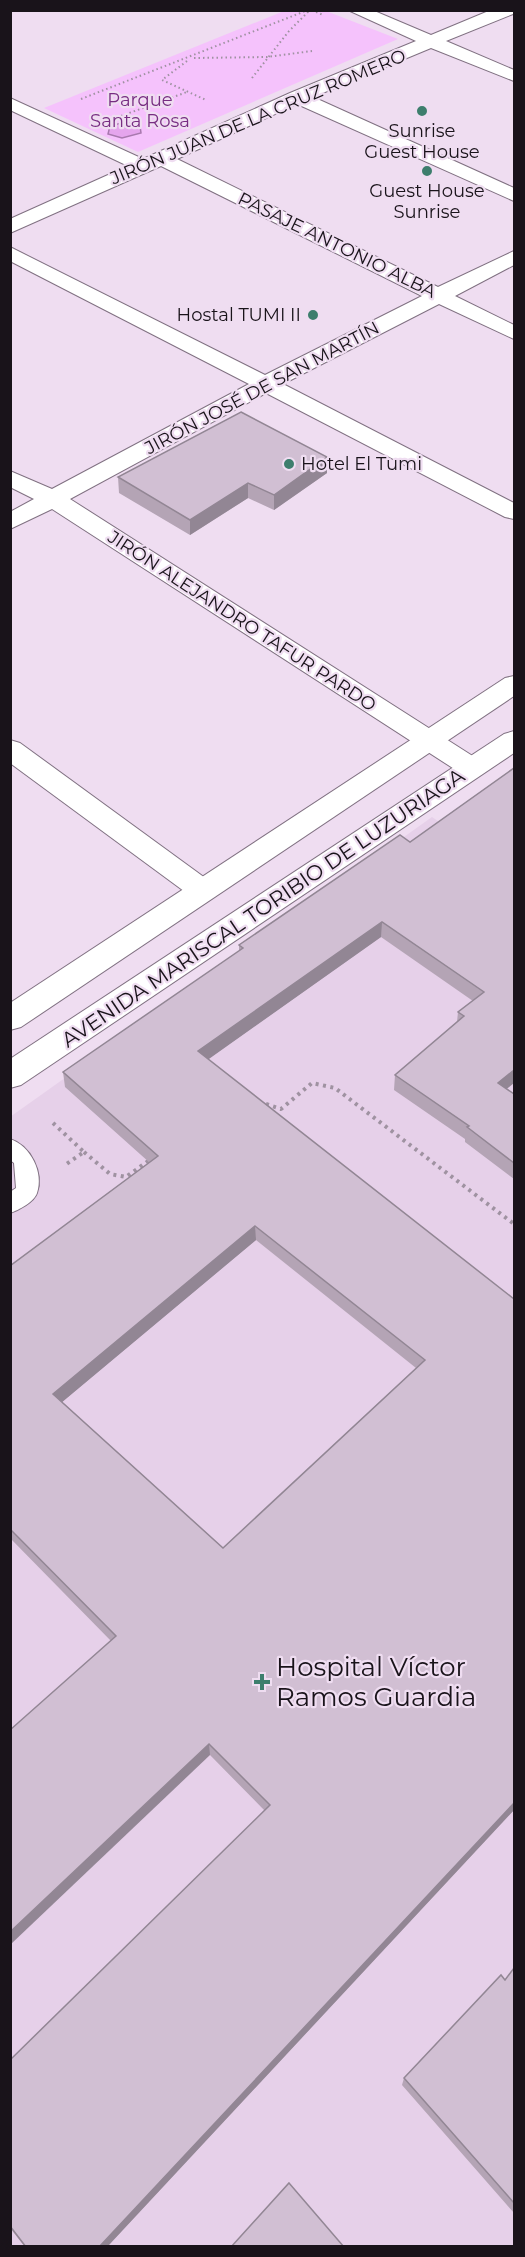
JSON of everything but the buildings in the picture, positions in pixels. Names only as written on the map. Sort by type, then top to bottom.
[{"type":"street","points":[[356,10],[514,76]]},
{"type":"street","name":"JIRÓN JUAN DE LA CRUZ ROMERO","points":[[10,227],[297,97],[433,43],[507,10]]},
{"type":"street","points":[[297,97],[514,195]]},
{"type":"street","name":"PASAJE ANTONIO ALBA","points":[[10,103],[151,162],[514,333]]},
{"type":"street","points":[[10,253],[268,383],[514,512]]},
{"type":"street","name":"JIRÓN JOSÉ DE SAN MARTÍN","points":[[10,522],[268,383],[514,257]]},
{"type":"street","name":"JIRÓN ALEJANDRO TAFUR PARDO","points":[[10,478],[52,499],[472,768]]},
{"type":"street","points":[[10,1020],[514,684]]},
{"type":"street","name":"AVENIDA MARISCAL TORIBIO DE LUZURIAGA","points":[[10,1076],[514,740]]},
{"type":"street","points":[[10,749],[202,890]]},
{"type":"lane","points":[[10,1147],[24,1160],[27,1191],[10,1204]]},
{"type":"path","points":[[247,85],[267,57],[310,10]]},
{"type":"path","points":[[72,102],[192,58],[310,10],[330,18]]},
{"type":"path","points":[[207,101],[162,80],[192,58],[267,57]]},
{"type":"path","points":[[120,117],[188,91]]},
{"type":"path","points":[[260,1100],[269,1107],[281,1109],[312,1083],[335,1088],[514,1224]]},
{"type":"path","points":[[84,1152],[110,1174],[126,1177],[155,1156]]},
{"type":"shaded area","points":[[125,122],[140,126],[141,133],[122,138],[108,134],[110,126]]},
{"type":"shaded area","name":"Hospital Víctor Ramos Guardia","points":[[432,817],[514,873],[514,2246],[11,2246],[10,1117]]},
{"type":"green space","name":"Parque Santa Rosa","points":[[284,11],[326,11],[398,39],[138,152],[44,108]]},
{"type":"place","name":"Sunrise Guest House","points":[[422,111]]},
{"type":"place","name":"Guest House Sunrise","points":[[427,171]]},
{"type":"place","name":"Hostal TUMI II","points":[[313,315]]},
{"type":"place","name":"Hotel El Tumi","points":[[289,464]]},
{"type":"place","name":"Hospital Víctor Ramos Guardia","points":[[262,1682]]}]
